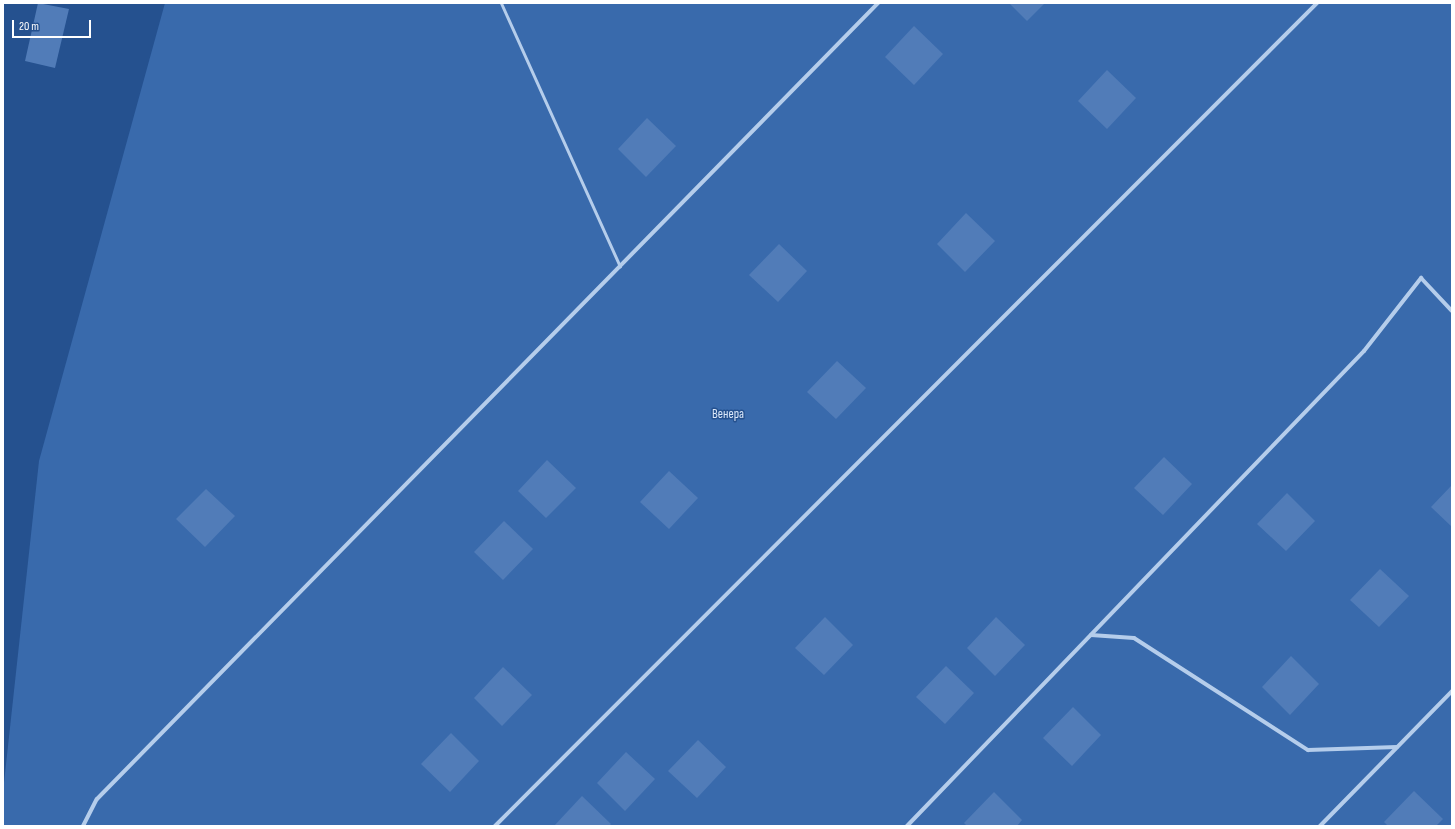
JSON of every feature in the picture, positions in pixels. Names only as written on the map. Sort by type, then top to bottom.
[{"type":"street","points":[[83,826],[97,799],[878,3]]},
{"type":"street","points":[[495,826],[1317,3]]},
{"type":"street","points":[[907,826],[1364,351],[1421,278],[1452,311]]},
{"type":"street","points":[[1091,635],[1134,638],[1308,750],[1397,747]]},
{"type":"street","points":[[1320,826],[1452,691]]},
{"type":"lane","points":[[501,3],[620,266]]},
{"type":"green space","name":"Венера","points":[[165,3],[1452,3],[1452,826],[3,826],[3,792],[39,461]]},
{"type":"building","points":[[38,3],[69,9],[55,68],[25,61]]},
{"type":"building","points":[[1009,3],[1045,3],[1027,21]]},
{"type":"building","points":[[914,26],[943,54],[914,85],[885,57]]},
{"type":"building","points":[[1107,70],[1136,98],[1107,129],[1078,101]]},
{"type":"building","points":[[647,118],[676,146],[646,177],[618,149]]},
{"type":"building","points":[[966,213],[995,241],[965,272],[937,244]]},
{"type":"building","points":[[779,244],[807,271],[778,302],[749,275]]},
{"type":"building","points":[[837,361],[866,388],[836,419],[807,392]]},
{"type":"building","points":[[1164,457],[1192,484],[1163,515],[1134,488]]},
{"type":"building","points":[[547,460],[576,488],[546,518],[518,491]]},
{"type":"building","points":[[669,471],[698,498],[669,529],[640,502]]},
{"type":"building","points":[[1452,485],[1452,527],[1431,507]]},
{"type":"building","points":[[206,489],[235,516],[205,547],[176,519]]},
{"type":"building","points":[[1287,493],[1315,521],[1286,551],[1257,524]]},
{"type":"building","points":[[504,521],[533,549],[503,580],[474,552]]},
{"type":"building","points":[[1380,569],[1409,596],[1379,627],[1350,600]]},
{"type":"building","points":[[825,617],[853,645],[824,675],[795,648]]},
{"type":"building","points":[[996,617],[1025,645],[995,676],[967,648]]},
{"type":"building","points":[[1291,656],[1319,684],[1290,715],[1262,687]]},
{"type":"building","points":[[946,666],[974,693],[945,724],[916,697]]},
{"type":"building","points":[[503,667],[532,695],[502,726],[474,698]]},
{"type":"building","points":[[1073,707],[1101,735],[1072,766],[1043,738]]},
{"type":"building","points":[[451,733],[479,761],[450,792],[421,764]]},
{"type":"building","points":[[698,740],[726,767],[697,798],[668,771]]},
{"type":"building","points":[[626,752],[655,779],[625,811],[597,783]]},
{"type":"building","points":[[1414,791],[1443,819],[1436,826],[1388,826],[1384,822]]},
{"type":"building","points":[[994,792],[1022,820],[1017,826],[967,826],[964,823]]},
{"type":"building","points":[[582,796],[611,824],[609,826],[554,826]]}]
